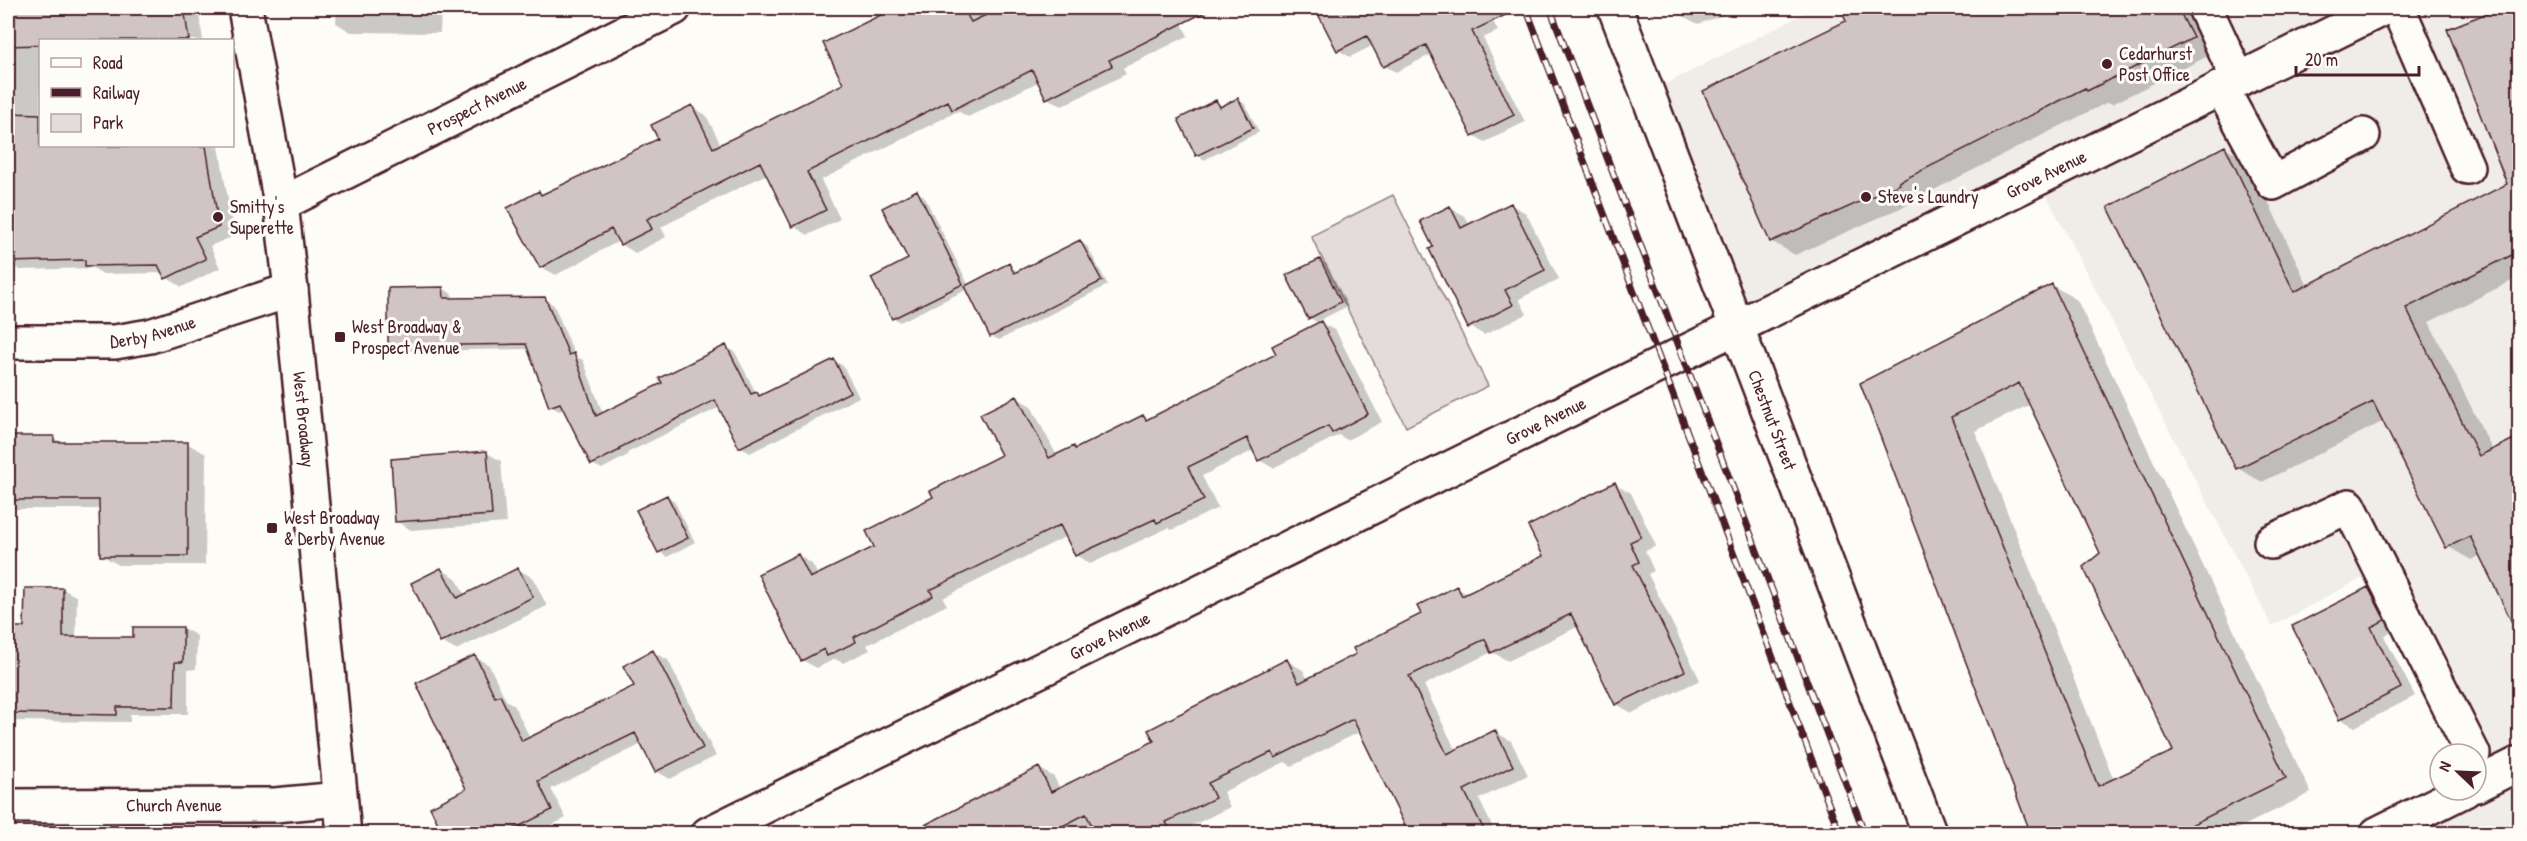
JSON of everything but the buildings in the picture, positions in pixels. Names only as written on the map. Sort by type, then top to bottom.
[{"type":"street","name":"West Broadway","points":[[245,8],[281,204],[344,834]]},
{"type":"street","name":"Prospect Avenue","points":[[281,204],[674,8]]},
{"type":"street","name":"Chestnut Street","points":[[1615,8],[1930,834]]},
{"type":"street","points":[[2205,8],[2230,83],[2273,183],[2363,135]]},
{"type":"street","name":"Grove Avenue","points":[[708,834],[2384,8]]},
{"type":"street","points":[[2398,8],[2467,168]]},
{"type":"street","name":"Derby Avenue","points":[[8,342],[115,342],[150,336],[291,290]]},
{"type":"street","points":[[2271,542],[2349,506],[2460,742]]},
{"type":"street","points":[[2488,771],[2520,763]]},
{"type":"street","name":"Church Avenue","points":[[8,806],[275,806],[340,800]]},
{"type":"street","points":[[2377,834],[2429,802]]},
{"type":"shaded area","points":[[1815,8],[2519,8],[2519,833],[2381,833],[2439,802],[2488,802],[2488,742],[2470,742],[2377,570],[2272,626],[2038,180],[1721,326],[1640,97]]},
{"type":"green space","points":[[1393,195],[1488,386],[1406,427],[1311,236]]},
{"type":"railway","points":[[1526,8],[1840,834]]},
{"type":"railway","points":[[1550,8],[1865,834]]},
{"type":"place","name":"Cedarhurst Post Office","points":[[2107,64]]},
{"type":"place","name":"Steve's Laundry","points":[[1866,197]]},
{"type":"place","name":"Smitty's Superette","points":[[218,217]]},
{"type":"place","name":"West Broadway & Prospect Avenue","points":[[340,337]]},
{"type":"place","name":"West Broadway & Derby Avenue","points":[[272,528]]}]
